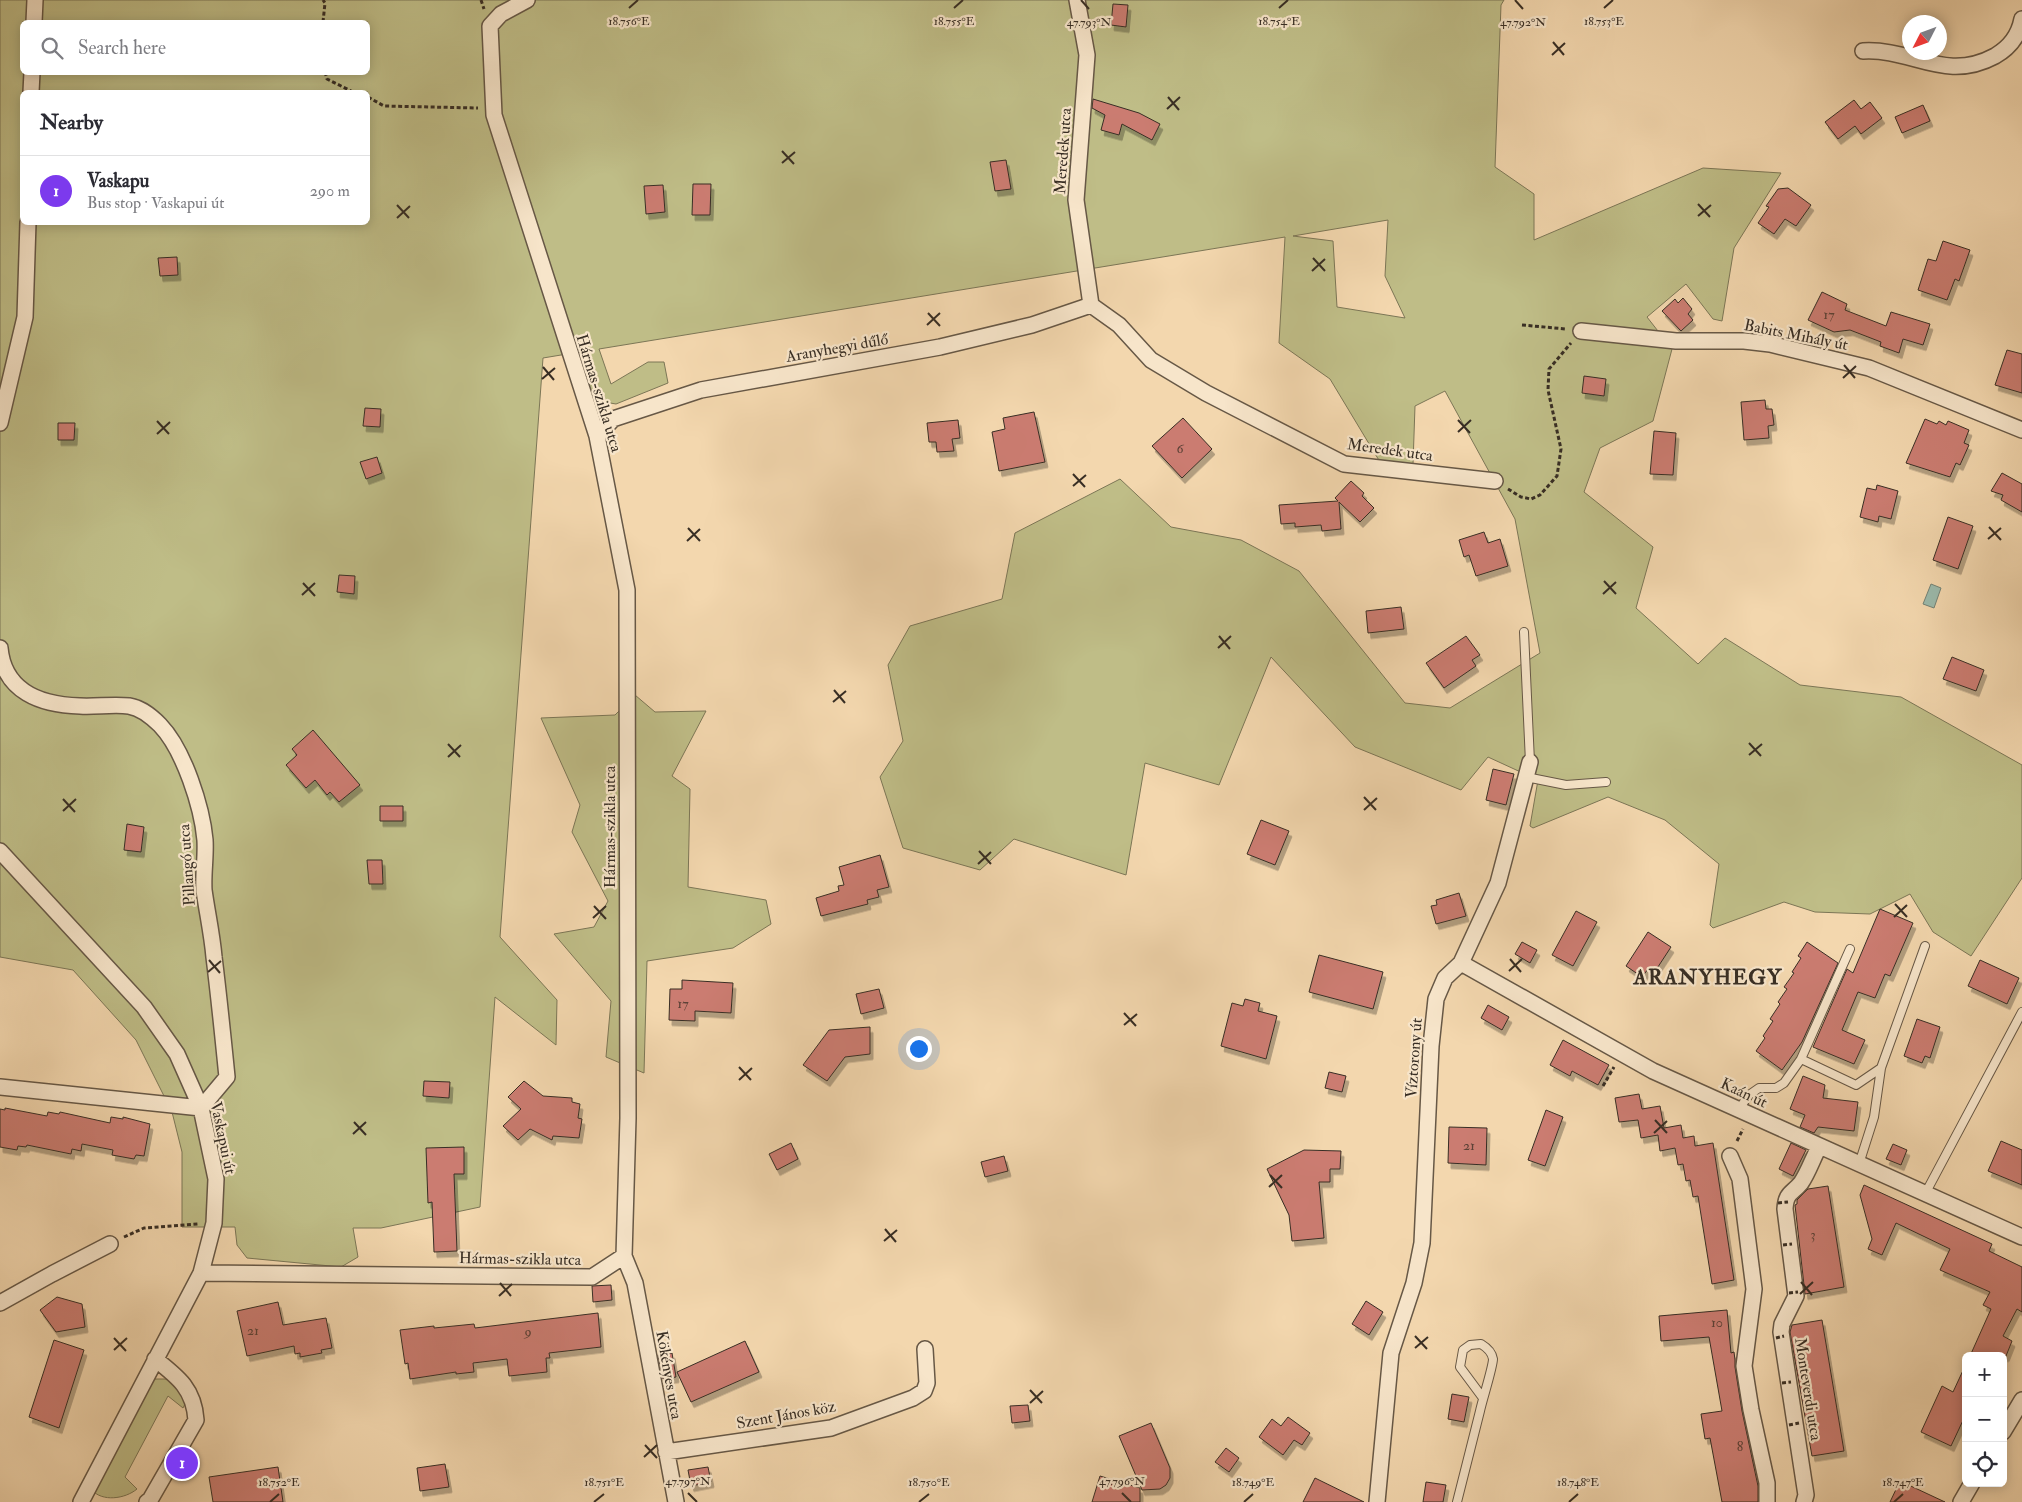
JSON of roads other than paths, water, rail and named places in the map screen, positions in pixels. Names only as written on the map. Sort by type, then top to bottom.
[{"type":"street","points":[[34,20],[35,0]]},
{"type":"street","name":"Hármas-szikla utca","points":[[201,1273],[592,1277],[624,1256],[628,1118],[627,590],[597,436],[494,115],[490,26],[501,14],[527,0]]},
{"type":"street","name":"Meredek utca","points":[[1077,0],[1087,55],[1076,200],[1091,305],[1119,325],[1151,360],[1206,393],[1344,464],[1494,481]]},
{"type":"street","points":[[1863,51],[1877,50],[1941,66],[1964,66],[1983,62],[2002,52],[2016,38],[2022,20]]},
{"type":"street","points":[[31,90],[32,75]]},
{"type":"street","points":[[0,423],[24,318],[28,225]]},
{"type":"street","name":"Aranyhegyi dűlő","points":[[597,436],[613,419],[701,390],[940,347],[1032,325],[1091,305]]},
{"type":"street","name":"Babits Mihály út","points":[[1581,331],[1676,341],[1744,341],[1779,346],[1869,368],[2022,430]]},
{"type":"street","name":"Pillangó utca","points":[[0,648],[1,660],[12,680],[28,695],[47,702],[78,706],[130,706],[147,713],[162,727],[175,746],[188,774],[201,816],[205,841],[204,888],[214,956],[227,1077],[201,1108]]},
{"type":"street","name":"Víztorony út","points":[[1377,1502],[1391,1353],[1414,1283],[1422,1243],[1431,1046],[1436,999],[1445,978],[1461,963],[1498,883],[1528,769]]},
{"type":"street","name":"Vaskapui út","points":[[0,851],[144,1007],[177,1054],[201,1108],[216,1180],[214,1223],[201,1273],[155,1359],[87,1500]]},
{"type":"street","name":"Kaán út","points":[[1461,963],[1653,1071],[2022,1237]]},
{"type":"street","points":[[0,1087],[201,1108]]},
{"type":"street","name":"Monteverdi utca","points":[[1804,1502],[1806,1495],[1781,1332],[1782,1324],[1796,1296],[1784,1208],[1785,1199],[1791,1191],[1801,1184],[1819,1147]]},
{"type":"street","points":[[1730,1156],[1740,1179],[1754,1289],[1744,1366],[1751,1410],[1767,1483],[1767,1502]]},
{"type":"street","points":[[0,1303],[110,1244]]},
{"type":"street","name":"Kökényes utca","points":[[624,1256],[635,1283],[676,1502]]},
{"type":"street","name":"Szent János köz","points":[[666,1452],[831,1428],[913,1398],[924,1391],[928,1383],[925,1348]]},
{"type":"street","points":[[146,1502],[150,1500],[196,1420],[195,1406],[187,1387],[155,1359]]},
{"type":"street","points":[[2007,1425],[2022,1400]]},
{"type":"street","points":[[1961,1502],[1970,1487]]},
{"type":"lane","name":"Víztorony út","points":[[1524,632],[1528,769]]},
{"type":"lane","points":[[1528,769],[1566,785],[1606,782]]},
{"type":"lane","points":[[1859,1164],[1874,1117],[1881,1068],[1925,946]]},
{"type":"lane","points":[[1744,1112],[1749,1096],[1759,1088],[1776,1088],[1784,1083],[1801,1059],[1850,950]]},
{"type":"lane","points":[[1925,1194],[2022,1012]]},
{"type":"lane","points":[[1801,1059],[1856,1084],[1881,1068]]},
{"type":"lane","points":[[1457,1502],[1493,1359],[1489,1350],[1481,1344],[1470,1345],[1463,1350],[1460,1367],[1483,1398]]},
{"type":"place","name":"Vaskapu","points":[[182,1463]]},
{"type":"district","name":"ARANYHEGY","points":[[1708,977]]}]
